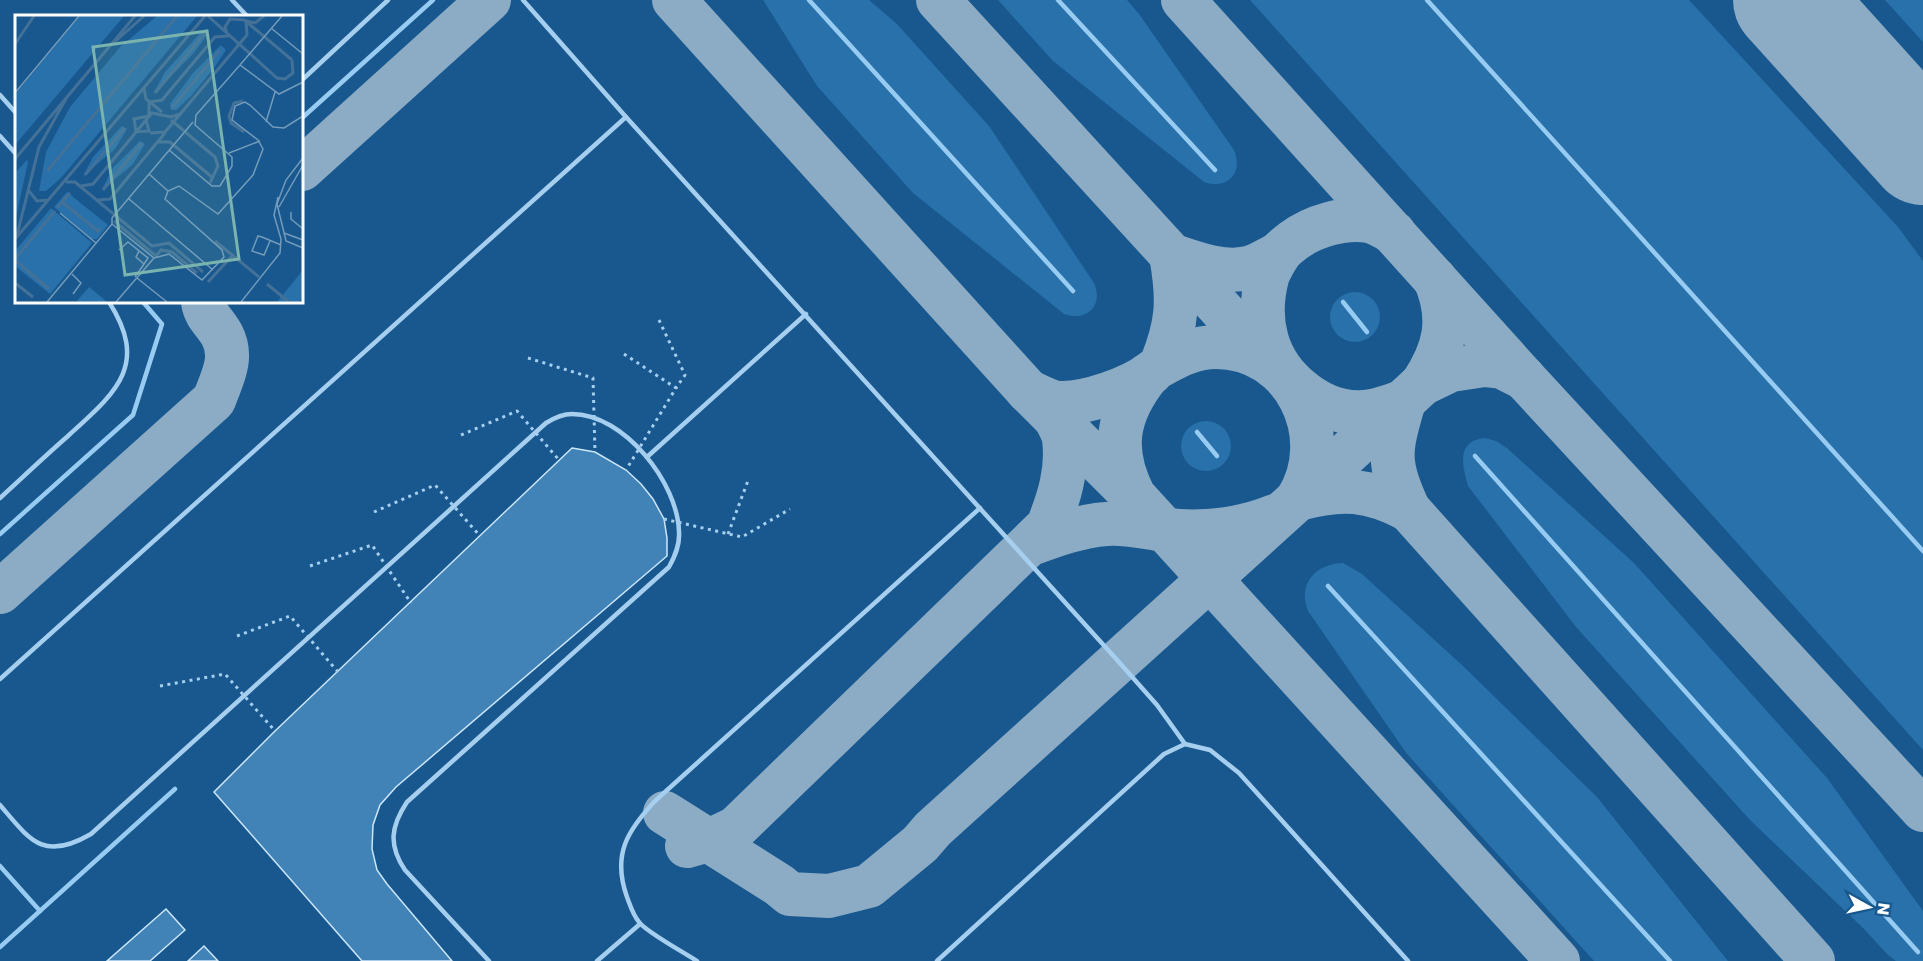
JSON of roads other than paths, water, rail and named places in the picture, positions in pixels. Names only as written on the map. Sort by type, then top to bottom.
[{"type":"lane","points":[[232,0],[246,15]]},
{"type":"lane","points":[[303,79],[388,0]]},
{"type":"lane","points":[[523,0],[1157,705],[1185,744]]},
{"type":"lane","points":[[0,95],[15,112]]},
{"type":"lane","points":[[0,679],[626,117]]},
{"type":"lane","points":[[0,136],[15,153]]},
{"type":"lane","points":[[0,498],[102,405],[118,385],[126,362],[127,340],[120,319],[110,303]]},
{"type":"lane","points":[[647,457],[806,314]]},
{"type":"lane","points":[[0,805],[28,838],[43,846],[58,847],[77,842],[91,834],[546,423],[559,416],[572,414],[585,416],[624,434],[647,457],[665,485],[675,507],[679,532],[677,553],[669,567],[407,802],[396,818],[393,837],[396,858],[489,961]]},
{"type":"lane","points":[[697,961],[640,924],[625,892],[621,873],[622,854],[635,822],[655,801],[981,508]]},
{"type":"lane","points":[[938,961],[1164,753],[1185,744],[1210,750],[1239,773],[1408,961]]},
{"type":"lane","points":[[597,961],[640,924]]},
{"type":"waterway","points":[[303,117],[433,0]]},
{"type":"waterway","points":[[809,0],[1073,291]]},
{"type":"waterway","points":[[1058,0],[1215,170]]},
{"type":"waterway","points":[[1427,0],[1923,551]]},
{"type":"waterway","points":[[1343,302],[1367,332]]},
{"type":"waterway","points":[[0,534],[133,415],[162,324],[144,303]]},
{"type":"waterway","points":[[1197,432],[1217,456]]},
{"type":"waterway","points":[[1475,456],[1918,952]]},
{"type":"waterway","points":[[1328,586],[1670,961]]},
{"type":"waterway","points":[[0,947],[175,789]]},
{"type":"waterway","points":[[0,866],[40,911]]}]
